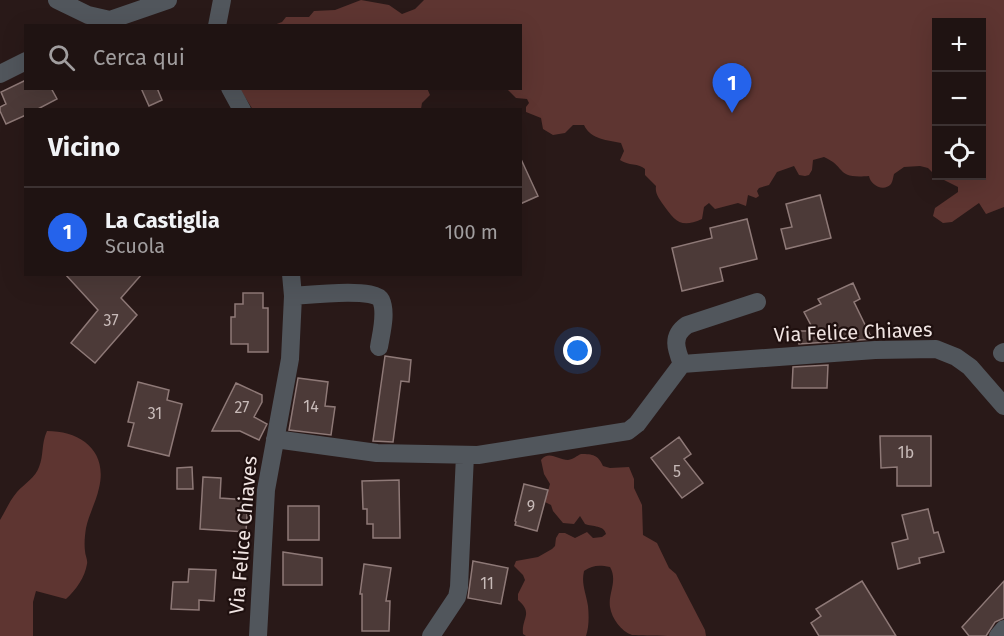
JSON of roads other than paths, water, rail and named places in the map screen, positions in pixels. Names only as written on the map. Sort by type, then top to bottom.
[{"type":"street","points":[[57,0],[104,23],[168,0]]},
{"type":"street","points":[[217,24],[222,0]]},
{"type":"street","points":[[0,74],[24,62]]},
{"type":"street","points":[[231,90],[241,108]]},
{"type":"street","name":"Via Felice Chiaves","points":[[258,636],[266,490],[290,359],[293,296],[291,276]]},
{"type":"street","points":[[293,296],[357,292],[377,294],[381,298],[383,308],[379,347]]},
{"type":"street","name":"Via Felice Chiaves","points":[[682,364],[675,346],[680,330],[732,304],[757,303]]},
{"type":"street","name":"Via Felice Chiaves","points":[[275,439],[376,453],[478,455],[628,431],[637,424],[682,364],[875,350],[936,349],[956,357],[970,368],[1004,406]]},
{"type":"street","points":[[431,636],[457,597],[459,587],[465,455]]},
{"type":"street","points":[[998,636],[1004,629]]},
{"type":"place","name":"La Castiglia","points":[[732,113]]}]
